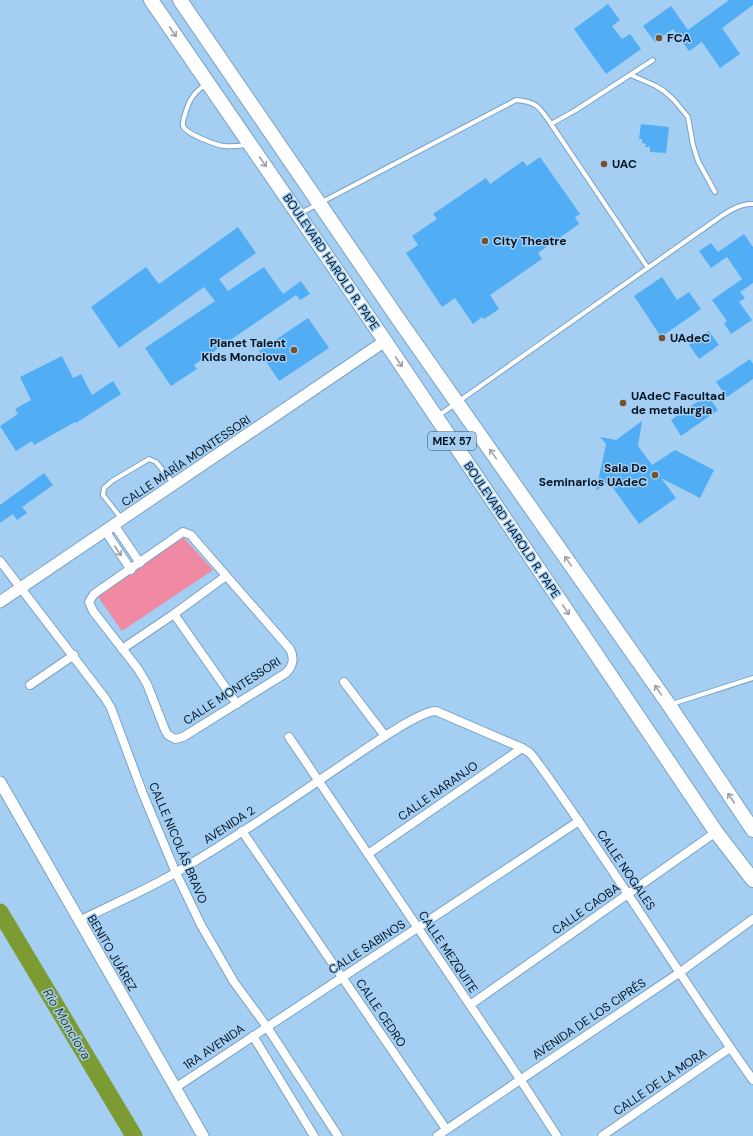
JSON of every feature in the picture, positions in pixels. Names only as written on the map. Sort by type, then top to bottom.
[{"type":"highway","name":"BOULEVARD HAROLD R. PAPE","points":[[151,0],[385,341],[716,832],[753,879]]},
{"type":"highway","name":"BOULEVARD HAROLD R. PAPE","points":[[180,0],[457,402],[669,705],[753,830]]},
{"type":"main road","name":"CALLE MARÍA MONTESSORI","points":[[0,602],[385,341]]},
{"type":"main road","name":"BENITO JUÁREZ","points":[[0,782],[203,1136]]},
{"type":"street","points":[[114,526],[140,563]]},
{"type":"street","points":[[114,526],[131,570]]},
{"type":"street","name":"CALLE MONTESSORI","points":[[183,532],[191,535],[290,649],[293,654],[291,668],[286,673],[183,737],[175,739],[170,737],[165,730],[147,684],[138,669],[93,611],[89,602],[94,594],[140,563],[183,532]]},
{"type":"street","name":"CALLE NICOLÁS BRAVO","points":[[0,560],[74,655],[111,708],[143,794],[176,873],[200,925],[234,982],[267,1027],[338,1136]]},
{"type":"street","points":[[122,649],[174,614],[226,576]]},
{"type":"street","points":[[174,614],[237,704]]},
{"type":"street","points":[[30,685],[74,655]]},
{"type":"street","points":[[344,682],[385,736]]},
{"type":"street","name":"CALLE NOGALES","points":[[385,736],[431,711],[436,711],[522,748],[530,753],[579,821],[679,973],[753,1080]]},
{"type":"street","name":"AVENIDA 2","points":[[79,921],[176,873],[319,781],[385,736]]},
{"type":"street","name":"CALLE MEZQUITE","points":[[289,737],[557,1136]]},
{"type":"street","name":"CALLE NARANJO","points":[[368,854],[522,748]]},
{"type":"street","name":"CALLE SABINOS","points":[[267,1027],[418,929],[579,821]]},
{"type":"street","name":"CALLE CEDRO","points":[[242,831],[446,1129]]},
{"type":"street","name":"CALLE CAOBA","points":[[470,1005],[716,832]]},
{"type":"street","name":"AVENIDA DE LOS CIPRÉS","points":[[436,1136],[679,973],[753,919]]},
{"type":"street","name":"1RA AVENIDA","points":[[175,1088],[267,1027]]},
{"type":"street","points":[[253,1036],[314,1136]]},
{"type":"street","name":"CALLE DE LA MORA","points":[[602,1136],[730,1048]]},
{"type":"lane","points":[[551,124],[576,110],[653,60]]},
{"type":"lane","points":[[631,75],[643,79],[664,91],[674,100],[688,117],[693,145],[698,161],[715,192]]},
{"type":"lane","points":[[208,83],[191,97],[183,121],[184,127],[188,132],[226,147],[251,145]]},
{"type":"lane","points":[[299,215],[516,100],[533,102],[538,106],[551,124],[648,268]]},
{"type":"lane","points":[[436,417],[735,208],[746,204],[753,204]]},
{"type":"lane","points":[[114,526],[104,495],[104,488],[112,481],[149,459],[156,462],[174,484]]},
{"type":"lane","points":[[669,705],[753,678]]},
{"type":"shaded area","points":[[182,536],[213,570],[122,631],[96,594]]},
{"type":"building","points":[[729,0],[753,0],[753,5],[722,28],[740,54],[720,68],[702,42],[689,51],[673,29],[655,42],[643,26],[671,6],[688,30]]},
{"type":"building","points":[[608,4],[620,20],[612,26],[622,39],[630,34],[641,49],[606,74],[574,29]]},
{"type":"building","points":[[641,124],[669,127],[666,153],[650,152],[650,147],[645,147],[646,144],[642,143],[642,139],[639,139]]},
{"type":"building","name":"City Theatre","points":[[540,157],[580,214],[575,217],[579,224],[538,253],[542,259],[490,295],[499,309],[484,319],[482,317],[473,324],[455,298],[442,307],[406,253],[418,245],[412,236],[437,219],[433,214],[486,178],[490,184],[523,161],[527,166]]},
{"type":"building","points":[[238,227],[256,253],[219,279],[228,291],[264,267],[283,294],[301,281],[310,294],[300,300],[296,295],[194,365],[197,369],[171,386],[145,348],[215,301],[204,287],[119,348],[91,307],[146,267],[159,284]]},
{"type":"building","points":[[744,234],[753,247],[753,283],[740,292],[745,298],[739,302],[752,320],[731,334],[724,323],[727,321],[712,300],[742,279],[727,257],[711,268],[699,251],[711,243],[718,252]]},
{"type":"building","points":[[662,277],[677,300],[689,292],[701,309],[661,337],[634,296]]},
{"type":"building","name":"Planet Talent Kids Monclova","points":[[308,318],[329,348],[279,381],[259,351]]},
{"type":"building","points":[[709,331],[719,345],[699,359],[689,345]]},
{"type":"building","points":[[62,356],[73,378],[81,374],[92,395],[113,381],[121,394],[76,423],[75,422],[34,445],[32,441],[16,451],[0,426],[18,414],[15,409],[31,400],[20,377]]},
{"type":"building","points":[[750,359],[753,364],[753,379],[727,397],[716,382]]},
{"type":"building","points":[[707,395],[718,410],[681,436],[671,420]]},
{"type":"building","name":"Sala De Seminarios UAdeC","points":[[642,421],[638,446],[652,465],[675,450],[714,470],[700,498],[661,478],[676,498],[639,524],[608,481],[596,491],[606,444],[600,437],[616,440]]},
{"type":"building","points":[[44,473],[53,485],[22,507],[27,513],[17,520],[13,514],[0,523],[0,505]]},
{"type":"waterway","name":"Río Monclova","points":[[0,912],[134,1136]]},
{"type":"place","name":"FCA","points":[[659,38]]},
{"type":"place","name":"UAC","points":[[604,164]]},
{"type":"place","name":"City Theatre","points":[[485,241]]},
{"type":"place","name":"UAdeC","points":[[662,338]]},
{"type":"place","name":"Planet Talent Kids Monclova","points":[[294,350]]},
{"type":"place","name":"UAdeC Facultad de metalurgia","points":[[623,403]]},
{"type":"place","name":"Sala De Seminarios UAdeC","points":[[655,475]]}]
